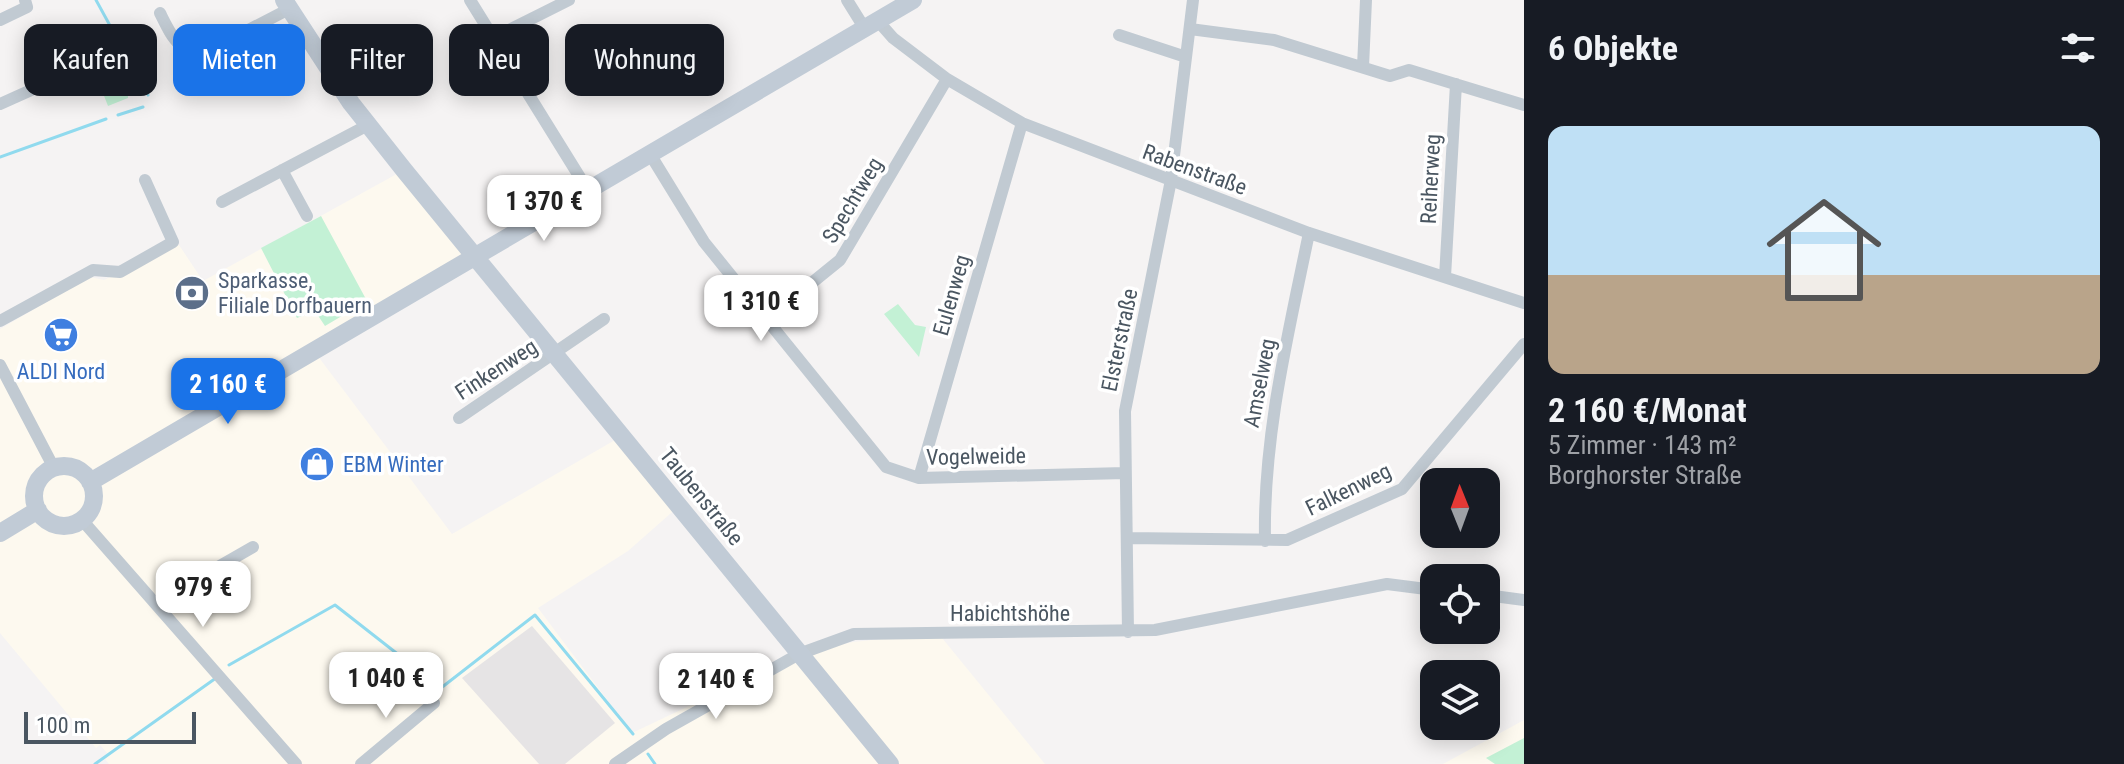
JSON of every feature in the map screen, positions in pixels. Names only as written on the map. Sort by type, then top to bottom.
[{"type":"main road","points":[[90,482],[913,0]]},
{"type":"main road","name":"Taubenstraße","points":[[286,5],[368,125],[890,764]]},
{"type":"main road","points":[[54,468],[79,470],[90,482],[93,502],[82,520],[64,526],[54,524],[38,510],[35,487],[46,472],[54,468]]},
{"type":"main road","points":[[0,533],[38,510]]},
{"type":"street","points":[[0,20],[19,14],[27,7],[25,0]]},
{"type":"street","points":[[470,0],[485,24]]},
{"type":"street","points":[[521,24],[569,0]]},
{"type":"street","name":"Rabenstraße","points":[[847,0],[872,25],[947,79],[1022,123],[1309,233],[1524,303]]},
{"type":"street","name":"Elsterstraße","points":[[1128,632],[1125,411],[1171,180],[1193,0]]},
{"type":"street","points":[[1363,67],[1366,0]]},
{"type":"street","points":[[160,13],[180,48],[195,54],[210,50],[286,5]]},
{"type":"street","points":[[1190,29],[1274,40],[1390,76],[1409,70],[1524,105]]},
{"type":"street","points":[[1119,35],[1186,57]]},
{"type":"street","name":"Spechtweg","points":[[766,320],[840,260],[947,79]]},
{"type":"street","name":"Reiherweg","points":[[1445,277],[1456,84]]},
{"type":"street","points":[[0,104],[24,93]]},
{"type":"street","points":[[529,96],[589,192]]},
{"type":"street","name":"Eulenweg","points":[[919,478],[1022,123]]},
{"type":"street","points":[[222,202],[368,125]]},
{"type":"street","name":"Vogelweide","points":[[650,154],[704,242],[886,467],[919,478],[1125,473]]},
{"type":"street","points":[[282,170],[307,216]]},
{"type":"street","points":[[0,321],[93,270],[120,272],[173,242],[145,180]]},
{"type":"street","name":"Amselweg","points":[[1265,541],[1264,483],[1270,426],[1309,233]]},
{"type":"street","name":"Finkenweg","points":[[459,418],[470,407],[556,354],[604,319]]},
{"type":"street","name":"Falkenweg","points":[[1127,538],[1287,540],[1402,489],[1524,344]]},
{"type":"street","points":[[0,365],[54,468]]},
{"type":"street","points":[[82,520],[296,764]]},
{"type":"street","points":[[157,602],[253,547]]},
{"type":"street","name":"Habichtshöhe","points":[[615,764],[666,729],[799,654],[854,634],[1155,630],[1387,584],[1420,588]]},
{"type":"street","points":[[1500,597],[1524,600]]},
{"type":"street","points":[[361,764],[434,703]]},
{"type":"shaded area","points":[[404,170],[477,258],[314,351],[452,534],[622,436],[679,506],[628,551],[538,608],[632,733],[799,654],[853,642],[938,633],[1045,764],[109,764],[105,759],[109,755],[100,745],[96,748],[0,633],[0,329],[90,277],[104,280],[179,245],[203,281]]},
{"type":"shaded area","points":[[532,626],[615,723],[565,764],[539,764],[462,678]]},
{"type":"shaded area","points":[[1524,720],[1524,764],[1443,764],[1487,740],[1500,740],[1500,733]]},
{"type":"green space","points":[[104,96],[128,96],[128,98],[108,106]]},
{"type":"green space","points":[[321,216],[367,301],[325,326],[315,311],[297,318],[261,248]]},
{"type":"green space","points":[[898,304],[915,325],[926,327],[919,357],[884,314]]},
{"type":"green space","points":[[1524,738],[1524,764],[1495,764],[1486,758]]},
{"type":"waterway","points":[[96,0],[109,24]]},
{"type":"waterway","points":[[118,115],[143,107]]},
{"type":"waterway","points":[[0,157],[106,119]]},
{"type":"waterway","points":[[229,665],[335,605],[441,688],[535,615],[633,734]]},
{"type":"waterway","points":[[95,764],[216,678]]},
{"type":"waterway","points":[[648,754],[655,764]]},
{"type":"place","name":"Sparkasse, Filiale Dorfbauern","points":[[192,293]]},
{"type":"place","name":"ALDI Nord","points":[[61,335]]},
{"type":"place","name":"EBM Winter","points":[[317,464]]}]
